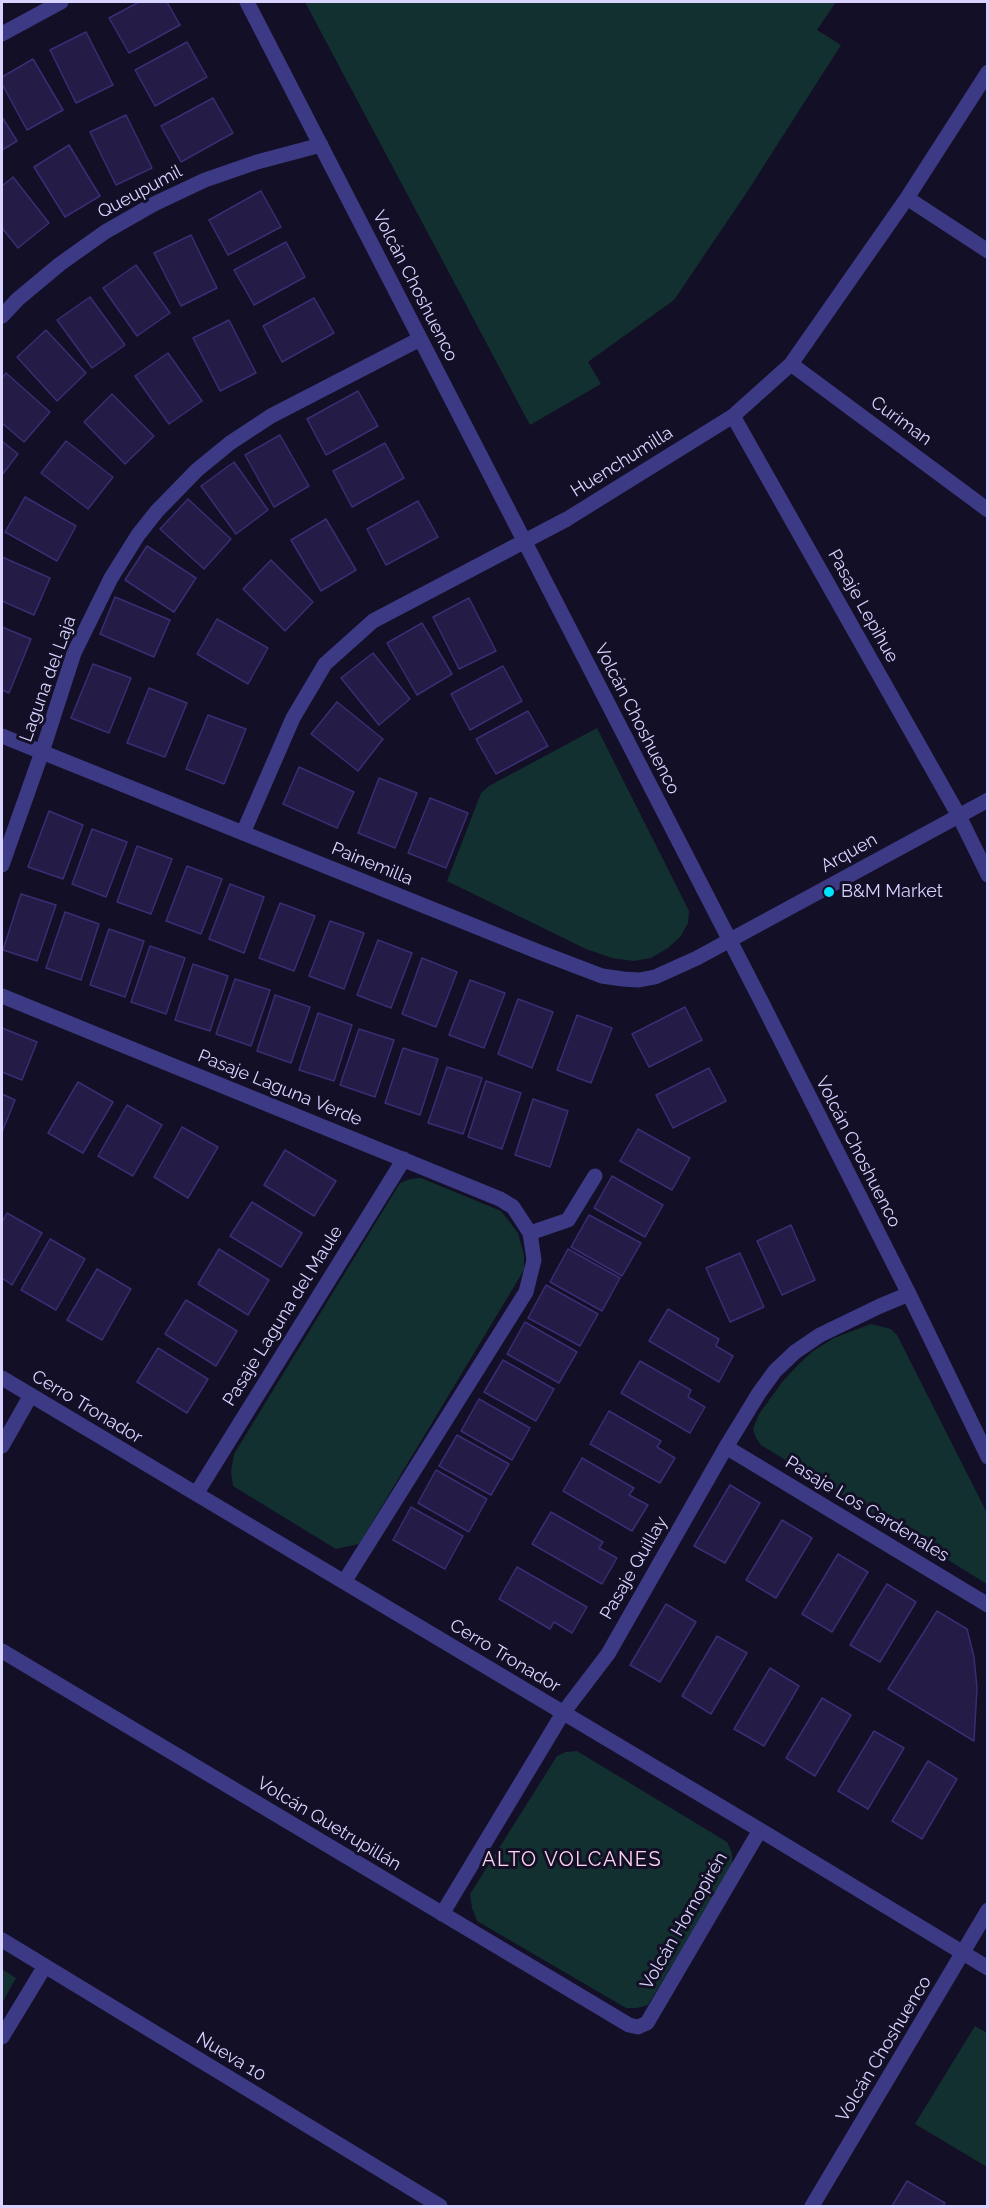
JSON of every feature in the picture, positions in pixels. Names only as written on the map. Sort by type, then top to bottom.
[{"type":"street","points":[[2,34],[61,2]]},
{"type":"street","name":"Volcán Choshuenco","points":[[247,2],[730,941],[909,1294],[987,1457]]},
{"type":"street","name":"Huenchumilla","points":[[243,833],[293,718],[325,664],[373,621],[567,519],[733,416],[791,364],[907,198],[987,72]]},
{"type":"street","name":"Queupumil","points":[[2,316],[18,299],[60,264],[105,232],[154,204],[205,180],[247,165],[321,145]]},
{"type":"street","points":[[907,198],[987,251]]},
{"type":"street","name":"Laguna del Laja","points":[[2,865],[74,653],[111,578],[132,544],[174,492],[230,443],[271,416],[420,339]]},
{"type":"street","name":"Curiman","points":[[791,364],[987,510]]},
{"type":"street","name":"Pasaje Lepihue","points":[[733,416],[959,816],[987,875]]},
{"type":"street","name":"Painemilla","points":[[2,736],[602,976],[631,980],[655,977],[730,941]]},
{"type":"street","name":"Arquen","points":[[730,941],[987,800]]},
{"type":"street","name":"Pasaje Laguna Verde","points":[[2,996],[500,1199],[513,1207],[530,1233],[534,1260],[526,1292],[344,1582]]},
{"type":"street","name":"Pasaje Laguna del Maule","points":[[196,1494],[404,1159]]},
{"type":"street","points":[[530,1233],[568,1220],[595,1176]]},
{"type":"street","name":"Pasaje Quillay","points":[[441,1914],[563,1713],[608,1654],[759,1393],[785,1360],[819,1335],[909,1294]]},
{"type":"street","name":"Cerro Tronador","points":[[2,1378],[964,1952],[987,1968]]},
{"type":"street","points":[[2,1446],[31,1395]]},
{"type":"street","name":"Pasaje Los Cardenales","points":[[726,1447],[987,1605]]},
{"type":"street","name":"Volcán Quetrupillán","points":[[2,1651],[441,1914],[629,2025],[638,2027]]},
{"type":"street","name":"Volcán Hornopirén","points":[[638,2027],[646,2023],[760,1830]]},
{"type":"street","name":"Volcán Choshuenco","points":[[812,2206],[987,1910]]},
{"type":"street","name":"Nueva 10","points":[[2,1941],[440,2206]]},
{"type":"street","points":[[2,2037],[45,1966]]},
{"type":"green space","points":[[305,2],[836,2],[817,30],[841,45],[747,192],[674,300],[588,362],[601,384],[530,425]]},
{"type":"green space","points":[[597,728],[689,911],[688,923],[681,936],[668,948],[651,958],[634,961],[612,958],[586,949],[447,881],[481,793],[489,786]]},
{"type":"green space","points":[[421,1178],[501,1211],[518,1233],[524,1255],[524,1270],[359,1544],[336,1549],[233,1486],[231,1472],[234,1454],[400,1183]]},
{"type":"green space","points":[[871,1324],[891,1329],[897,1335],[987,1513],[987,1584],[761,1445],[756,1438],[753,1429],[759,1414],[798,1365],[813,1351],[834,1338]]},
{"type":"green space","points":[[577,1751],[727,1842],[732,1853],[732,1865],[648,2005],[637,2008],[626,2008],[477,1921],[472,1908],[470,1894],[557,1756]]},
{"type":"green space","points":[[2,1969],[16,1978],[2,2003]]},
{"type":"green space","points":[[975,2026],[987,2033],[987,2167],[915,2124]]},
{"type":"building","points":[[139,2],[167,2],[180,25],[129,53],[109,18]]},
{"type":"building","points":[[86,32],[113,85],[76,103],[50,50]]},
{"type":"building","points":[[187,42],[207,77],[155,106],[135,70]]},
{"type":"building","points":[[33,59],[63,110],[27,130],[2,84],[2,77]]},
{"type":"building","points":[[213,98],[233,133],[181,162],[161,126]]},
{"type":"building","points":[[126,115],[152,168],[116,185],[90,132]]},
{"type":"building","points":[[2,117],[17,141],[2,150]]},
{"type":"building","points":[[69,145],[100,196],[65,217],[34,167]]},
{"type":"building","points":[[13,177],[49,223],[18,248],[2,228],[2,186]]},
{"type":"building","points":[[261,191],[281,227],[228,255],[209,220]]},
{"type":"building","points":[[191,235],[217,288],[181,306],[154,253]]},
{"type":"building","points":[[286,242],[305,277],[254,305],[234,270]]},
{"type":"building","points":[[136,265],[170,313],[137,336],[103,288]]},
{"type":"building","points":[[90,297],[125,345],[92,368],[57,320]]},
{"type":"building","points":[[314,298],[334,333],[282,362],[263,326]]},
{"type":"building","points":[[229,320],[256,373],[220,391],[193,338]]},
{"type":"building","points":[[46,330],[86,373],[57,401],[17,357]]},
{"type":"building","points":[[168,353],[202,401],[169,424],[135,376]]},
{"type":"building","points":[[6,373],[50,412],[24,442],[2,423],[2,378]]},
{"type":"building","points":[[358,391],[378,426],[326,455],[307,419]]},
{"type":"building","points":[[112,394],[154,436],[125,464],[84,422]]},
{"type":"building","points":[[280,435],[309,486],[274,507],[245,455]]},
{"type":"building","points":[[2,441],[18,454],[2,475]]},
{"type":"building","points":[[66,441],[113,477],[88,509],[41,473]]},
{"type":"building","points":[[385,443],[404,478],[352,507],[333,471]]},
{"type":"building","points":[[234,462],[268,510],[236,534],[201,486]]},
{"type":"building","points":[[25,497],[76,526],[57,561],[5,532]]},
{"type":"building","points":[[188,499],[231,539],[204,569],[160,529]]},
{"type":"building","points":[[418,501],[438,537],[386,565],[367,529]]},
{"type":"building","points":[[326,519],[356,570],[321,591],[291,540]]},
{"type":"building","points":[[147,546],[196,578],[174,612],[125,580]]},
{"type":"building","points":[[2,557],[50,578],[34,615],[2,601]]},
{"type":"building","points":[[271,560],[313,602],[285,631],[243,589]]},
{"type":"building","points":[[115,597],[170,620],[154,657],[100,634]]},
{"type":"building","points":[[469,598],[496,651],[459,669],[433,617]]},
{"type":"building","points":[[217,619],[268,648],[248,684],[197,654]]},
{"type":"building","points":[[422,623],[452,674],[417,695],[387,643]]},
{"type":"building","points":[[2,627],[31,639],[9,693],[2,690]]},
{"type":"building","points":[[373,653],[410,699],[379,725],[341,678]]},
{"type":"building","points":[[93,664],[131,678],[109,733],[71,718]]},
{"type":"building","points":[[503,666],[522,701],[470,730],[451,694]]},
{"type":"building","points":[[149,688],[187,703],[165,757],[127,743]]},
{"type":"building","points":[[337,702],[383,739],[358,771],[311,734]]},
{"type":"building","points":[[528,711],[548,746],[496,774],[476,739]]},
{"type":"building","points":[[208,715],[246,729],[224,784],[186,769]]},
{"type":"building","points":[[299,767],[354,792],[337,828],[283,804]]},
{"type":"building","points":[[379,778],[417,793],[395,848],[358,833]]},
{"type":"building","points":[[430,798],[468,813],[446,868],[408,853]]},
{"type":"building","points":[[49,811],[83,825],[63,879],[28,867]]},
{"type":"building","points":[[92,829],[127,842],[106,897],[72,884]]},
{"type":"building","points":[[137,846],[172,859],[151,914],[117,902]]},
{"type":"building","points":[[187,866],[222,879],[201,934],[166,921]]},
{"type":"building","points":[[230,884],[264,897],[244,953],[209,939]]},
{"type":"building","points":[[21,894],[56,905],[37,961],[3,950]]},
{"type":"building","points":[[280,903],[315,916],[294,971],[259,958]]},
{"type":"building","points":[[65,912],[99,924],[81,980],[46,968]]},
{"type":"building","points":[[330,921],[364,933],[344,989],[309,976]]},
{"type":"building","points":[[109,929],[144,941],[125,997],[90,985]]},
{"type":"building","points":[[378,940],[412,953],[391,1008],[357,995]]},
{"type":"building","points":[[150,946],[185,958],[166,1014],[131,1002]]},
{"type":"building","points":[[422,958],[457,972],[436,1027],[402,1014]]},
{"type":"building","points":[[193,964],[228,976],[210,1031],[175,1020]]},
{"type":"building","points":[[235,979],[270,990],[251,1046],[216,1034]]},
{"type":"building","points":[[470,980],[505,993],[484,1048],[449,1035]]},
{"type":"building","points":[[275,995],[310,1007],[291,1063],[257,1051]]},
{"type":"building","points":[[518,999],[553,1012],[532,1068],[498,1054]]},
{"type":"building","points":[[685,1007],[702,1040],[649,1067],[632,1034]]},
{"type":"building","points":[[318,1013],[352,1025],[334,1081],[299,1070]]},
{"type":"building","points":[[577,1015],[612,1028],[591,1083],[557,1070]]},
{"type":"building","points":[[2,1028],[37,1042],[22,1080],[2,1072]]},
{"type":"building","points":[[359,1029],[394,1040],[375,1097],[340,1085]]},
{"type":"building","points":[[403,1048],[438,1059],[420,1115],[385,1103]]},
{"type":"building","points":[[447,1067],[482,1078],[463,1134],[428,1123]]},
{"type":"building","points":[[709,1068],[726,1101],[673,1128],[656,1095]]},
{"type":"building","points":[[486,1081],[521,1093],[502,1149],[468,1137]]},
{"type":"building","points":[[78,1082],[113,1102],[83,1153],[48,1133]]},
{"type":"building","points":[[2,1094],[15,1100],[2,1132]]},
{"type":"building","points":[[533,1099],[568,1111],[550,1167],[515,1155]]},
{"type":"building","points":[[127,1105],[162,1125],[133,1176],[98,1156]]},
{"type":"building","points":[[182,1127],[218,1147],[188,1198],[154,1177]]},
{"type":"building","points":[[638,1129],[690,1158],[672,1190],[620,1161]]},
{"type":"building","points":[[285,1150],[336,1181],[314,1216],[264,1185]]},
{"type":"building","points":[[612,1176],[663,1205],[645,1237],[594,1208]]},
{"type":"building","points":[[252,1202],[302,1233],[281,1267],[230,1236]]},
{"type":"building","points":[[7,1213],[42,1233],[12,1285],[2,1278],[2,1222]]},
{"type":"building","points":[[589,1215],[641,1243],[622,1276],[571,1247]]},
{"type":"building","points":[[791,1225],[815,1280],[782,1295],[757,1241]]},
{"type":"building","points":[[50,1239],[85,1259],[56,1310],[21,1290]]},
{"type":"building","points":[[219,1249],[269,1280],[248,1315],[198,1284]]},
{"type":"building","points":[[568,1249],[620,1278],[602,1311],[550,1282]]},
{"type":"building","points":[[740,1253],[764,1307],[730,1322],[706,1268]]},
{"type":"building","points":[[97,1269],[131,1289],[102,1340],[67,1320]]},
{"type":"building","points":[[546,1285],[598,1314],[580,1346],[528,1318]]},
{"type":"building","points":[[186,1300],[237,1331],[216,1366],[165,1334]]},
{"type":"building","points":[[668,1309],[719,1339],[716,1346],[733,1356],[719,1382],[649,1341]]},
{"type":"building","points":[[525,1322],[577,1352],[559,1383],[507,1354]]},
{"type":"building","points":[[158,1348],[208,1379],[187,1413],[137,1382]]},
{"type":"building","points":[[503,1360],[554,1389],[536,1421],[484,1392]]},
{"type":"building","points":[[640,1361],[691,1390],[688,1397],[705,1407],[690,1433],[621,1393]]},
{"type":"building","points":[[479,1399],[530,1428],[512,1460],[461,1431]]},
{"type":"building","points":[[609,1411],[661,1441],[657,1447],[675,1458],[660,1483],[590,1444]]},
{"type":"building","points":[[457,1435],[509,1464],[491,1495],[439,1466]]},
{"type":"building","points":[[582,1458],[634,1488],[629,1495],[648,1505],[632,1531],[563,1491]]},
{"type":"building","points":[[436,1470],[487,1499],[469,1532],[418,1503]]},
{"type":"building","points":[[730,1485],[760,1503],[725,1563],[694,1546]]},
{"type":"building","points":[[411,1507],[463,1536],[445,1569],[393,1540]]},
{"type":"building","points":[[551,1512],[603,1542],[599,1548],[617,1558],[602,1584],[532,1544]]},
{"type":"building","points":[[782,1520],[812,1538],[776,1598],[746,1580]]},
{"type":"building","points":[[838,1554],[868,1572],[832,1632],[802,1614]]},
{"type":"building","points":[[517,1567],[587,1607],[572,1633],[554,1622],[550,1629],[499,1599]]},
{"type":"building","points":[[887,1584],[916,1602],[880,1662],[850,1645]]},
{"type":"building","points":[[666,1604],[696,1622],[660,1682],[630,1665]]},
{"type":"building","points":[[937,1611],[967,1629],[974,1657],[977,1688],[974,1741],[888,1689]]},
{"type":"building","points":[[717,1636],[747,1653],[711,1714],[682,1696]]},
{"type":"building","points":[[770,1668],[799,1686],[764,1746],[734,1729]]},
{"type":"building","points":[[822,1698],[851,1715],[815,1776],[786,1758]]},
{"type":"building","points":[[874,1731],[904,1748],[868,1809],[838,1791]]},
{"type":"building","points":[[928,1761],[957,1779],[922,1839],[892,1821]]},
{"type":"building","points":[[907,2181],[945,2203],[943,2206],[892,2206]]},
{"type":"place","name":"B&M Market","points":[[829,892]]},
{"type":"district","name":"ALTO VOLCANES","points":[[572,1860]]}]
